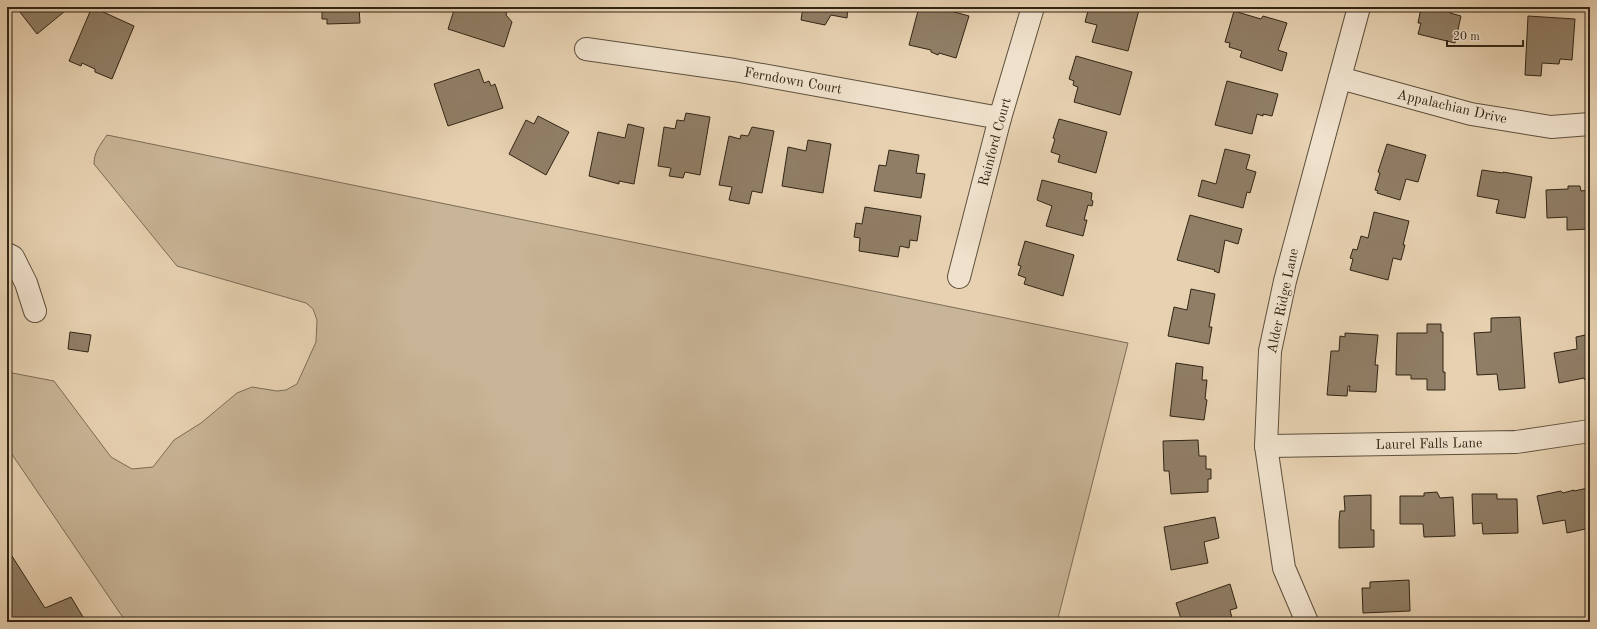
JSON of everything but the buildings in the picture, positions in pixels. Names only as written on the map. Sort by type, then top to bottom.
[{"type":"street","name":"Rainford Court","points":[[959,277],[1000,118],[1033,7]]},
{"type":"street","name":"Alder Ridge Lane","points":[[1307,622],[1284,568],[1266,446],[1270,351],[1285,281],[1359,7]]},
{"type":"street","name":"Ferndown Court","points":[[586,49],[734,70],[1000,118]]},
{"type":"street","name":"Appalachian Drive","points":[[1340,78],[1471,114],[1551,127],[1590,124]]},
{"type":"street","points":[[7,254],[13,257],[23,276],[35,311]]},
{"type":"street","name":"Laurel Falls Lane","points":[[1266,446],[1516,442],[1590,431]]},
{"type":"shaded area","points":[[107,135],[1128,343],[1057,622],[126,622],[7,447],[7,372],[54,381],[111,457],[132,469],[153,467],[174,440],[201,423],[237,393],[252,387],[277,391],[286,390],[297,384],[316,342],[317,320],[313,309],[306,303],[177,266],[94,164],[96,152]]}]
